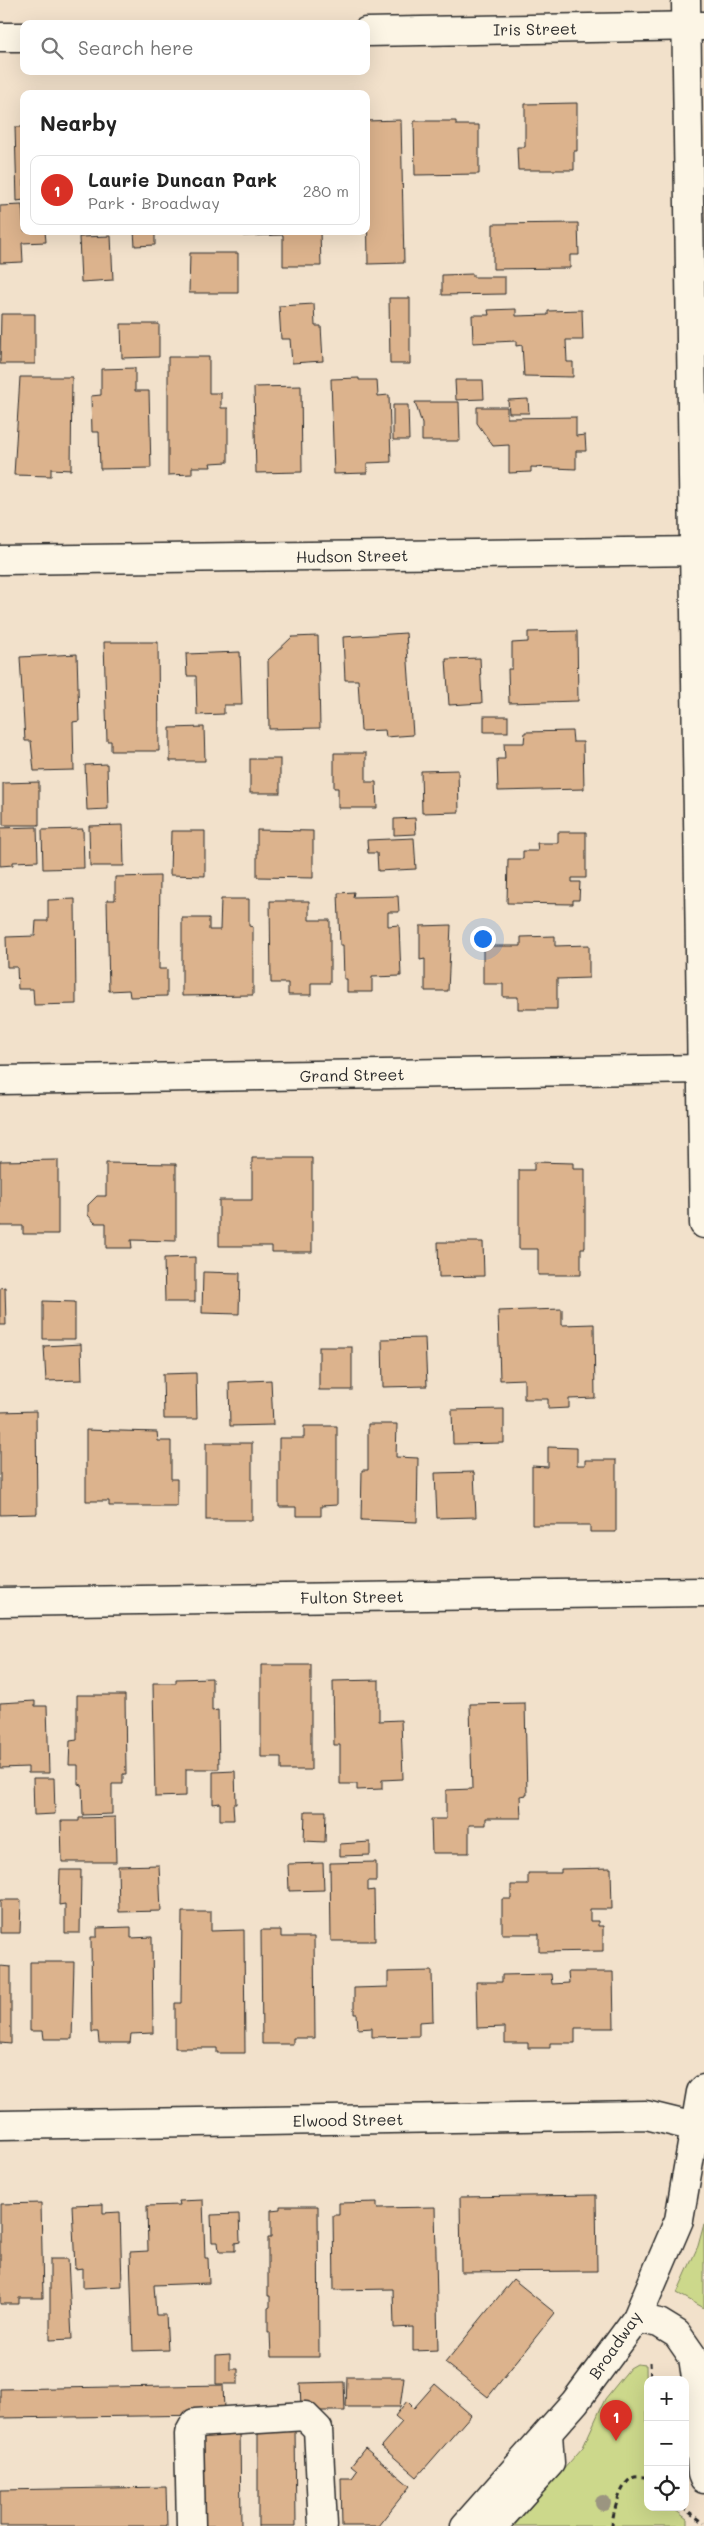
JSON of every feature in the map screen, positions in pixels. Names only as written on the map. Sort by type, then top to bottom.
[{"type":"street","points":[[686,0],[695,27],[704,1224]]},
{"type":"street","name":"Iris Street","points":[[370,32],[695,27]]},
{"type":"street","points":[[0,38],[20,37]]},
{"type":"street","name":"Hudson Street","points":[[0,560],[699,551]]},
{"type":"street","name":"Grand Street","points":[[0,1080],[703,1069]]},
{"type":"street","name":"Fulton Street","points":[[0,1602],[704,1592]]},
{"type":"street","name":"Broadway","points":[[465,2526],[548,2434],[637,2318],[680,2220],[700,2134],[701,2092],[704,2089]]},
{"type":"street","name":"Elwood Street","points":[[0,2125],[646,2115],[700,2134]]},
{"type":"street","points":[[637,2318],[659,2323],[677,2334],[693,2357],[697,2385],[702,2474],[704,2479]]},
{"type":"street","points":[[192,2526],[189,2434],[195,2423],[304,2416],[318,2430],[323,2526]]},
{"type":"street","points":[[493,2526],[550,2463],[548,2434]]},
{"type":"path","points":[[650,2362],[651,2376]]},
{"type":"path","points":[[612,2526],[614,2509],[626,2482],[636,2476],[644,2477]]},
{"type":"path","points":[[688,2511],[704,2523]]},
{"type":"green space","points":[[704,2224],[704,2308],[677,2293],[698,2246]]},
{"type":"green space","points":[[637,2364],[646,2365],[646,2376],[644,2376],[644,2511],[676,2511],[687,2519],[687,2526],[514,2526],[583,2447],[605,2399],[630,2368]]},
{"type":"building","points":[[577,103],[577,151],[574,151],[574,170],[518,170],[517,147],[525,147],[525,104]]},
{"type":"building","points":[[401,120],[404,263],[368,264],[368,235],[370,235],[370,121]]},
{"type":"building","points":[[414,121],[456,121],[456,125],[479,125],[479,174],[415,175]]},
{"type":"building","points":[[15,127],[20,127],[20,201],[17,201]]},
{"type":"building","points":[[20,205],[20,235],[45,235],[46,242],[22,243],[23,262],[0,263],[0,206]]},
{"type":"building","points":[[578,223],[579,255],[570,255],[570,268],[493,269],[493,224]]},
{"type":"building","points":[[134,235],[155,235],[155,245],[135,246]]},
{"type":"building","points":[[243,235],[283,235],[243,236]]},
{"type":"building","points":[[283,235],[320,235],[321,266],[283,266]]},
{"type":"building","points":[[111,236],[113,280],[81,282],[79,237]]},
{"type":"building","points":[[190,253],[238,253],[238,293],[189,293]]},
{"type":"building","points":[[473,274],[473,277],[505,277],[505,294],[442,295],[442,275]]},
{"type":"building","points":[[389,298],[410,298],[410,364],[390,364]]},
{"type":"building","points":[[314,304],[315,326],[321,326],[323,361],[292,363],[290,339],[281,339],[279,306]]},
{"type":"building","points":[[516,309],[516,316],[548,315],[548,311],[582,310],[583,340],[566,340],[567,362],[573,362],[573,377],[524,376],[522,345],[516,346],[516,341],[473,343],[472,315],[489,315],[488,310]]},
{"type":"building","points":[[1,314],[35,314],[35,364],[0,364]]},
{"type":"building","points":[[121,324],[159,324],[159,357],[122,358]]},
{"type":"building","points":[[168,357],[209,357],[209,393],[221,393],[221,408],[228,408],[228,462],[210,463],[211,467],[192,467],[192,474],[168,475]]},
{"type":"building","points":[[135,368],[135,391],[149,391],[151,468],[100,469],[99,432],[92,432],[91,396],[101,395],[101,369]]},
{"type":"building","points":[[20,377],[72,377],[71,470],[51,469],[51,476],[14,475]]},
{"type":"building","points":[[359,378],[359,380],[377,380],[378,396],[389,395],[391,462],[367,463],[367,473],[334,474],[331,379]]},
{"type":"building","points":[[455,380],[483,380],[484,399],[456,400]]},
{"type":"building","points":[[301,386],[302,472],[256,473],[254,387]]},
{"type":"building","points":[[528,399],[529,413],[509,413],[508,400]]},
{"type":"building","points":[[415,402],[459,402],[460,441],[422,441],[422,424]]},
{"type":"building","points":[[393,405],[408,405],[409,440],[393,440]]},
{"type":"building","points":[[477,407],[507,407],[507,418],[576,417],[576,436],[585,435],[586,451],[576,451],[576,469],[531,467],[531,472],[509,473],[509,445],[493,446],[477,423]]},
{"type":"building","points":[[577,631],[578,701],[509,703],[508,669],[512,669],[512,643],[528,642],[528,632]]},
{"type":"building","points":[[406,633],[413,735],[386,737],[385,730],[361,731],[358,680],[345,680],[343,637]]},
{"type":"building","points":[[318,636],[320,728],[269,729],[268,660],[292,637]]},
{"type":"building","points":[[104,642],[158,642],[159,751],[111,751],[111,741],[107,741]]},
{"type":"building","points":[[240,652],[242,705],[224,705],[224,714],[197,715],[196,676],[187,676],[186,654]]},
{"type":"building","points":[[77,654],[79,721],[73,722],[74,770],[34,771],[31,741],[25,741],[20,657]]},
{"type":"building","points":[[480,658],[482,703],[449,705],[446,659]]},
{"type":"building","points":[[484,716],[508,716],[508,732],[484,732]]},
{"type":"building","points":[[204,727],[205,761],[170,761],[170,728]]},
{"type":"building","points":[[572,731],[573,742],[583,742],[584,789],[498,791],[497,759],[505,759],[504,743],[524,743],[525,732]]},
{"type":"building","points":[[334,753],[366,753],[366,782],[376,782],[377,808],[338,808],[338,788],[334,788]]},
{"type":"building","points":[[250,759],[280,759],[280,793],[250,793]]},
{"type":"building","points":[[107,764],[108,809],[87,810],[85,765]]},
{"type":"building","points":[[458,770],[459,812],[422,813],[421,771]]},
{"type":"building","points":[[39,782],[39,825],[3,825],[3,783]]},
{"type":"building","points":[[415,818],[416,834],[394,835],[394,819]]},
{"type":"building","points":[[123,825],[124,866],[90,866],[89,826]]},
{"type":"building","points":[[37,827],[38,861],[13,862],[13,865],[0,866],[0,828]]},
{"type":"building","points":[[83,829],[84,868],[43,869],[42,830]]},
{"type":"building","points":[[257,830],[313,831],[313,878],[257,877]]},
{"type":"building","points":[[171,831],[205,831],[205,876],[170,875]]},
{"type":"building","points":[[558,832],[586,832],[586,878],[572,878],[572,882],[580,882],[579,900],[573,900],[573,904],[507,903],[508,859],[523,859],[523,851],[538,851],[537,843],[558,843]]},
{"type":"building","points":[[414,838],[416,869],[378,871],[377,853],[368,853],[367,840]]},
{"type":"building","points":[[160,876],[159,969],[167,969],[167,996],[130,997],[129,990],[109,991],[107,900],[115,900],[115,877]]},
{"type":"building","points":[[354,892],[353,897],[398,896],[399,912],[388,912],[388,926],[399,925],[401,976],[372,977],[372,992],[347,992],[347,979],[344,979],[343,945],[340,945],[338,893]]},
{"type":"building","points":[[75,899],[76,1004],[34,1005],[33,989],[18,989],[17,967],[7,967],[6,937],[35,936],[36,921],[48,921],[48,900]]},
{"type":"building","points":[[221,899],[249,899],[249,926],[253,927],[253,995],[182,996],[182,918],[209,918],[209,930],[220,930]]},
{"type":"building","points":[[270,901],[309,901],[309,920],[330,920],[330,983],[311,983],[311,995],[288,995],[288,983],[271,983]]},
{"type":"building","points":[[451,925],[448,991],[425,991],[425,959],[420,960],[420,926]]},
{"type":"building","points":[[555,936],[555,946],[589,945],[589,978],[557,979],[557,1009],[518,1009],[518,997],[503,997],[503,984],[483,984],[483,946],[521,946],[521,937]]},
{"type":"building","points":[[252,1158],[312,1158],[312,1252],[272,1252],[272,1246],[219,1246],[219,1200],[252,1200]]},
{"type":"building","points":[[58,1160],[58,1234],[23,1234],[23,1226],[0,1226],[0,1161]]},
{"type":"building","points":[[534,1162],[573,1163],[573,1169],[585,1169],[585,1248],[581,1248],[581,1275],[538,1275],[538,1249],[519,1249],[519,1170],[534,1170]]},
{"type":"building","points":[[106,1163],[176,1164],[176,1241],[131,1240],[132,1248],[106,1248],[106,1223],[95,1223],[88,1215],[88,1205],[97,1196],[106,1196]]},
{"type":"building","points":[[438,1242],[483,1242],[484,1276],[439,1277]]},
{"type":"building","points":[[195,1257],[195,1302],[165,1302],[164,1258]]},
{"type":"building","points":[[203,1272],[240,1273],[239,1314],[202,1313]]},
{"type":"building","points":[[5,1287],[6,1325],[0,1325],[0,1288]]},
{"type":"building","points":[[43,1301],[75,1302],[75,1339],[43,1339]]},
{"type":"building","points":[[562,1309],[562,1325],[594,1324],[595,1398],[569,1399],[569,1408],[548,1409],[548,1399],[524,1399],[524,1379],[500,1380],[498,1311]]},
{"type":"building","points":[[425,1338],[427,1386],[383,1387],[382,1339]]},
{"type":"building","points":[[81,1344],[82,1380],[46,1381],[44,1346]]},
{"type":"building","points":[[319,1347],[352,1347],[352,1390],[319,1390]]},
{"type":"building","points":[[196,1373],[197,1419],[164,1419],[163,1374]]},
{"type":"building","points":[[271,1380],[273,1425],[230,1426],[229,1382]]},
{"type":"building","points":[[504,1409],[504,1443],[453,1444],[452,1410]]},
{"type":"building","points":[[36,1411],[37,1514],[0,1515],[0,1412]]},
{"type":"building","points":[[368,1424],[397,1424],[396,1457],[418,1458],[417,1522],[361,1520],[362,1470],[368,1470]]},
{"type":"building","points":[[304,1426],[337,1426],[337,1505],[321,1506],[321,1516],[296,1516],[296,1507],[279,1507],[279,1438],[304,1438]]},
{"type":"building","points":[[86,1430],[157,1432],[158,1441],[171,1441],[171,1479],[177,1479],[177,1506],[109,1506],[109,1501],[86,1501]]},
{"type":"building","points":[[206,1443],[252,1443],[252,1520],[206,1520]]},
{"type":"building","points":[[548,1447],[577,1448],[577,1465],[585,1465],[585,1460],[616,1460],[616,1532],[590,1532],[590,1525],[532,1525],[532,1466],[548,1467]]},
{"type":"building","points":[[474,1472],[476,1517],[437,1518],[435,1473]]},
{"type":"building","points":[[261,1665],[311,1665],[311,1770],[281,1770],[281,1757],[261,1757]]},
{"type":"building","points":[[212,1678],[212,1711],[218,1710],[219,1769],[186,1769],[186,1796],[155,1797],[153,1683],[176,1683],[176,1679]]},
{"type":"building","points":[[379,1680],[379,1721],[401,1720],[403,1779],[382,1780],[382,1789],[357,1790],[357,1784],[340,1784],[340,1745],[334,1745],[333,1681]]},
{"type":"building","points":[[77,1695],[125,1695],[126,1774],[123,1774],[123,1784],[112,1784],[112,1814],[83,1815],[82,1785],[78,1784],[78,1765],[69,1765],[70,1741],[77,1740]]},
{"type":"building","points":[[35,1701],[35,1706],[47,1706],[49,1773],[28,1773],[28,1767],[0,1768],[0,1703]]},
{"type":"building","points":[[525,1703],[527,1795],[520,1796],[521,1818],[486,1818],[486,1825],[469,1825],[469,1853],[432,1853],[431,1819],[446,1819],[446,1790],[472,1789],[470,1704]]},
{"type":"building","points":[[235,1771],[236,1804],[233,1804],[234,1820],[220,1820],[220,1803],[213,1804],[213,1772]]},
{"type":"building","points":[[33,1778],[54,1778],[55,1814],[34,1815]]},
{"type":"building","points":[[305,1811],[326,1811],[325,1842],[304,1841]]},
{"type":"building","points":[[115,1817],[116,1862],[62,1862],[61,1821],[79,1821],[79,1818]]},
{"type":"building","points":[[370,1842],[370,1855],[340,1856],[340,1844]]},
{"type":"building","points":[[376,1862],[376,1881],[368,1881],[368,1891],[374,1890],[375,1941],[331,1941],[330,1863]]},
{"type":"building","points":[[323,1863],[324,1890],[289,1891],[288,1864]]},
{"type":"building","points":[[159,1865],[161,1911],[119,1912],[118,1866]]},
{"type":"building","points":[[611,1868],[612,1909],[590,1909],[590,1921],[598,1921],[598,1926],[603,1926],[603,1951],[539,1952],[539,1934],[502,1934],[502,1899],[511,1899],[511,1885],[528,1885],[528,1873],[561,1873],[561,1869]]},
{"type":"building","points":[[60,1870],[81,1870],[80,1933],[65,1933],[65,1904],[59,1905]]},
{"type":"building","points":[[0,1900],[21,1900],[20,1933],[0,1933]]},
{"type":"building","points":[[182,1912],[211,1912],[211,1931],[244,1930],[245,2053],[217,2053],[217,2048],[175,2048],[175,2003],[181,2003]]},
{"type":"building","points":[[131,1927],[131,1938],[152,1937],[153,2033],[131,2034],[130,2043],[99,2043],[98,2032],[92,2032],[91,1937],[97,1937],[97,1928]]},
{"type":"building","points":[[261,1930],[281,1930],[281,1937],[314,1937],[315,2038],[293,2038],[293,2044],[262,2044]]},
{"type":"building","points":[[30,1962],[74,1962],[72,2039],[44,2039],[43,2031],[30,2031]]},
{"type":"building","points":[[0,1966],[11,1967],[11,2044],[0,2043]]},
{"type":"building","points":[[432,1971],[433,2021],[419,2022],[419,2036],[372,2037],[372,2028],[358,2029],[357,2014],[354,2014],[354,1988],[388,1987],[388,1972]]},
{"type":"building","points":[[568,1972],[613,1972],[614,2028],[575,2028],[575,2043],[550,2043],[550,2048],[528,2048],[528,2043],[505,2043],[505,2027],[477,2028],[476,1982],[502,1982],[502,1975],[551,1974],[552,1984],[569,1983]]},
{"type":"building","points":[[596,2195],[597,2271],[461,2272],[460,2197]]},
{"type":"building","points":[[203,2200],[205,2258],[208,2258],[209,2283],[154,2285],[156,2315],[166,2315],[168,2350],[133,2351],[130,2252],[148,2251],[147,2206],[180,2205],[179,2201]]},
{"type":"building","points":[[377,2202],[377,2208],[435,2207],[438,2350],[413,2351],[413,2327],[394,2328],[393,2289],[334,2290],[333,2215],[339,2215],[339,2203]]},
{"type":"building","points":[[41,2203],[43,2298],[19,2298],[19,2304],[0,2304],[0,2204]]},
{"type":"building","points":[[103,2204],[103,2213],[120,2212],[122,2286],[83,2288],[83,2268],[75,2269],[72,2205]]},
{"type":"building","points":[[280,2206],[318,2206],[319,2357],[271,2357],[270,2332],[268,2332],[270,2296],[268,2296],[268,2238],[271,2238],[271,2210],[280,2209]]},
{"type":"building","points":[[239,2214],[240,2242],[235,2243],[235,2251],[219,2251],[218,2242],[212,2242],[211,2215]]},
{"type":"building","points":[[50,2259],[68,2259],[72,2339],[50,2340]]},
{"type":"building","points":[[513,2279],[555,2313],[488,2397],[445,2363]]},
{"type":"building","points":[[230,2354],[230,2369],[238,2369],[238,2384],[216,2384],[216,2355]]},
{"type":"building","points":[[347,2377],[404,2377],[400,2407],[346,2407]]},
{"type":"building","points":[[344,2382],[345,2411],[311,2411],[301,2408],[300,2383]]},
{"type":"building","points":[[435,2384],[471,2415],[417,2477],[381,2446],[402,2422],[395,2416],[407,2401],[414,2408]]},
{"type":"building","points":[[223,2385],[224,2410],[210,2415],[0,2418],[0,2389]]},
{"type":"building","points":[[258,2427],[295,2427],[296,2526],[258,2526]]},
{"type":"building","points":[[202,2428],[240,2428],[241,2526],[202,2526]]},
{"type":"building","points":[[365,2448],[410,2486],[378,2526],[342,2526],[341,2478],[352,2478],[357,2471],[351,2466]]},
{"type":"building","points":[[166,2487],[167,2526],[0,2526],[0,2490]]},
{"type":"place","name":"Laurie Duncan Park","points":[[616,2441]]}]
